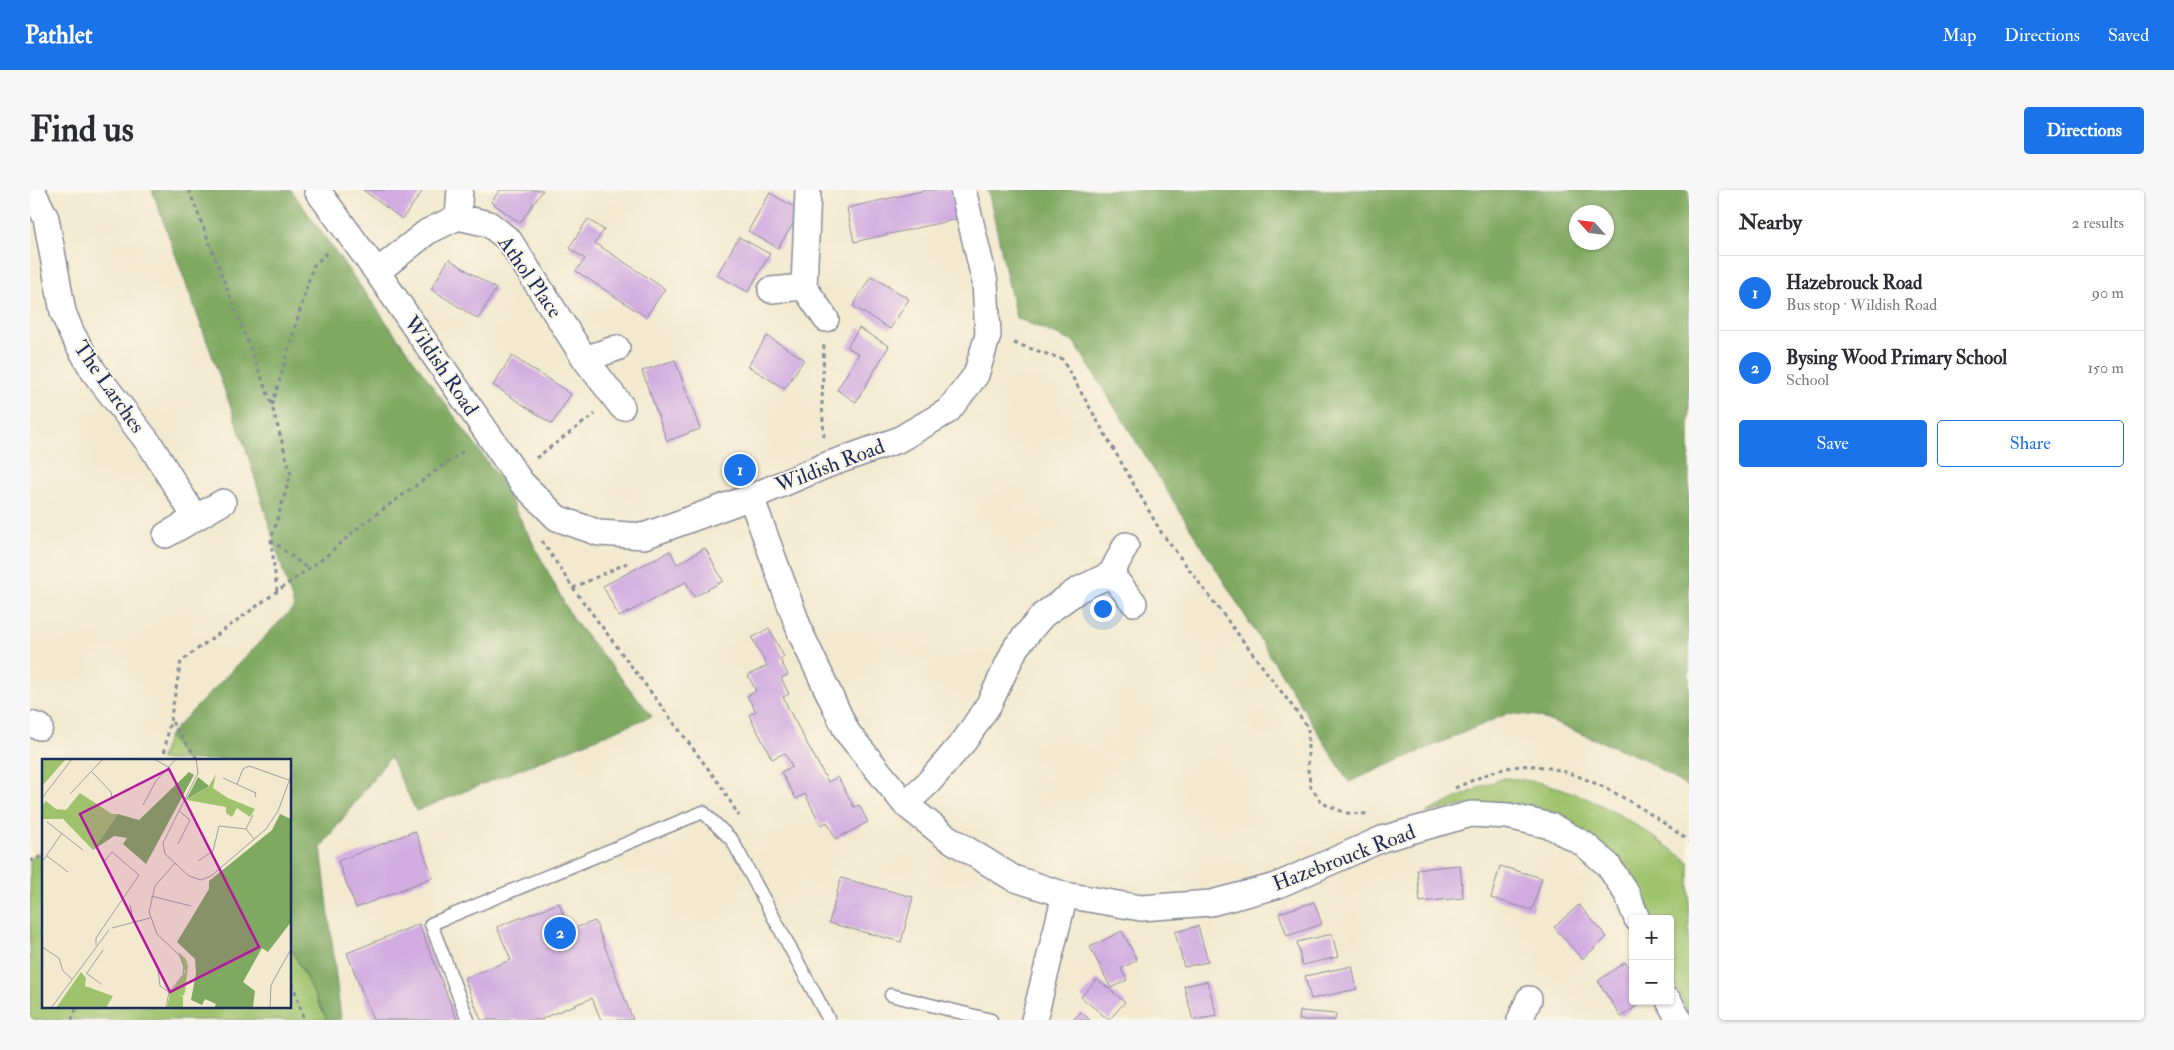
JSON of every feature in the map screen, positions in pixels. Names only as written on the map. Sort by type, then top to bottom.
[{"type":"street","name":"The Larches","points":[[32,190],[46,218],[63,312],[71,332],[94,372],[151,446],[196,517]]},
{"type":"street","name":"Wildish Road","points":[[316,190],[377,272],[521,482],[557,518],[599,533],[644,536],[751,497],[827,465],[898,440],[948,411],[976,375],[988,334],[985,282],[963,190]]},
{"type":"street","points":[[377,272],[427,232],[458,217],[460,190]]},
{"type":"street","points":[[808,190],[804,286],[826,319]]},
{"type":"street","name":"Athol Place","points":[[458,217],[489,224],[509,240],[585,359],[619,403]]},
{"type":"street","points":[[771,290],[804,286]]},
{"type":"street","points":[[585,359],[617,348]]},
{"type":"street","name":"Hazebrouck Road","points":[[751,497],[801,634],[846,732],[905,804],[945,836],[1013,878],[1066,895],[1141,908],[1211,903],[1276,886],[1382,839],[1471,814],[1508,816],[1551,826],[1584,844],[1608,865],[1627,894],[1635,915]]},
{"type":"street","points":[[166,535],[222,502]]},
{"type":"street","points":[[905,804],[928,782],[965,740],[990,704],[1016,647],[1043,615],[1078,590],[1111,574],[1126,545]]},
{"type":"street","points":[[1111,574],[1134,604]]},
{"type":"street","points":[[1034,1020],[1066,895]]},
{"type":"street","points":[[1671,1005],[1679,1020]]},
{"type":"lane","points":[[468,1020],[431,924],[703,812],[732,840],[829,1020]]},
{"type":"lane","points":[[891,995],[991,1020]]},
{"type":"path","points":[[189,190],[272,406],[291,474],[271,540],[277,592]]},
{"type":"path","points":[[272,406],[313,266],[348,233]]},
{"type":"path","points":[[826,319],[822,404],[827,465]]},
{"type":"path","points":[[988,334],[1062,359],[1161,532],[1308,727],[1308,770],[1311,787],[1322,803],[1346,813],[1366,814],[1376,825],[1382,839]]},
{"type":"path","points":[[515,473],[619,403]]},
{"type":"path","points":[[163,759],[172,721],[181,661],[326,556],[360,526],[487,434]]},
{"type":"path","points":[[538,534],[573,588],[721,786],[740,817]]},
{"type":"path","points":[[573,588],[646,554],[644,536]]},
{"type":"path","points":[[271,540],[308,569]]},
{"type":"path","points":[[172,721],[197,759]]},
{"type":"path","points":[[30,861],[42,856]]},
{"type":"path","points":[[291,978],[304,1020]]},
{"type":"path","points":[[72,1020],[76,1008]]},
{"type":"green space","points":[[152,190],[291,190],[499,478],[572,618],[652,716],[416,811],[390,757],[321,847],[341,1020],[327,1020],[291,948],[291,759],[184,759],[169,735],[294,607],[247,452]]},
{"type":"green space","points":[[988,190],[1689,190],[1689,788],[1642,758],[1537,716],[1509,713],[1349,782],[1074,342],[1016,318]]},
{"type":"green space","points":[[169,735],[184,759],[160,759]]},
{"type":"green space","points":[[1504,778],[1530,781],[1579,795],[1625,818],[1689,862],[1689,1015],[1674,983],[1674,915],[1651,915],[1646,900],[1627,874],[1549,813],[1525,805],[1494,803],[1472,804],[1426,813],[1482,786]]},
{"type":"green space","points":[[42,851],[42,1008],[291,1008],[291,948],[327,1020],[30,1020],[30,859]]},
{"type":"building","points":[[363,190],[420,190],[422,192],[402,219]]},
{"type":"building","points":[[500,190],[543,190],[520,223],[491,202]]},
{"type":"building","points":[[926,190],[950,190],[957,219],[854,242],[847,208]]},
{"type":"building","points":[[770,193],[801,211],[778,248],[748,231]]},
{"type":"building","points":[[588,219],[604,230],[595,243],[665,289],[646,317],[576,271],[585,259],[569,248]]},
{"type":"building","points":[[739,237],[770,254],[748,292],[717,275]]},
{"type":"building","points":[[449,259],[496,289],[478,319],[431,289]]},
{"type":"building","points":[[871,276],[909,299],[890,329],[853,306]]},
{"type":"building","points":[[859,328],[889,346],[856,402],[837,390],[859,354],[847,347]]},
{"type":"building","points":[[767,336],[804,359],[785,389],[748,366]]},
{"type":"building","points":[[512,356],[571,394],[552,424],[493,385]]},
{"type":"building","points":[[675,360],[700,429],[667,441],[642,371]]},
{"type":"building","points":[[705,548],[723,581],[694,597],[686,582],[619,617],[603,586],[670,551],[677,564]]},
{"type":"building","points":[[769,628],[784,657],[780,659],[788,675],[781,678],[789,694],[783,697],[790,712],[828,782],[838,777],[854,807],[859,805],[868,822],[836,839],[827,822],[821,825],[805,794],[796,799],[781,772],[792,767],[785,753],[772,759],[749,715],[756,711],[747,696],[756,691],[748,675],[767,666],[752,638]]},
{"type":"building","points":[[415,831],[433,877],[356,908],[338,861]]},
{"type":"building","points":[[1460,865],[1463,898],[1420,902],[1417,869]]},
{"type":"building","points":[[1500,866],[1542,878],[1532,910],[1491,898]]},
{"type":"building","points":[[841,878],[913,897],[901,942],[829,923]]},
{"type":"building","points":[[1314,902],[1322,924],[1287,936],[1279,913]]},
{"type":"building","points":[[559,903],[569,930],[595,921],[633,1020],[601,1020],[592,998],[543,1018],[543,1020],[481,1020],[464,978],[511,960],[497,927]]},
{"type":"building","points":[[1579,905],[1607,937],[1582,959],[1554,927]]},
{"type":"building","points":[[419,924],[457,1020],[373,1020],[347,953]]},
{"type":"building","points":[[1198,926],[1208,962],[1184,967],[1175,932]]},
{"type":"building","points":[[1122,931],[1137,960],[1121,969],[1127,980],[1111,988],[1090,947]]},
{"type":"building","points":[[1332,934],[1338,957],[1302,965],[1297,942]]},
{"type":"building","points":[[1625,962],[1629,968],[1629,1005],[1638,1005],[1621,1017],[1598,981]]},
{"type":"building","points":[[1352,966],[1357,989],[1311,999],[1305,976]]},
{"type":"building","points":[[1097,979],[1125,1002],[1109,1020],[1081,997]]},
{"type":"building","points":[[1207,981],[1217,1016],[1193,1020],[1184,986]]},
{"type":"building","points":[[1300,1011],[1336,1014],[1335,1020],[1299,1020]]},
{"type":"building","points":[[1081,1012],[1090,1020],[1073,1020]]},
{"type":"place","name":"Hazebrouck Road","points":[[740,470]]},
{"type":"place","name":"Bysing Wood Primary School","points":[[560,933]]}]
